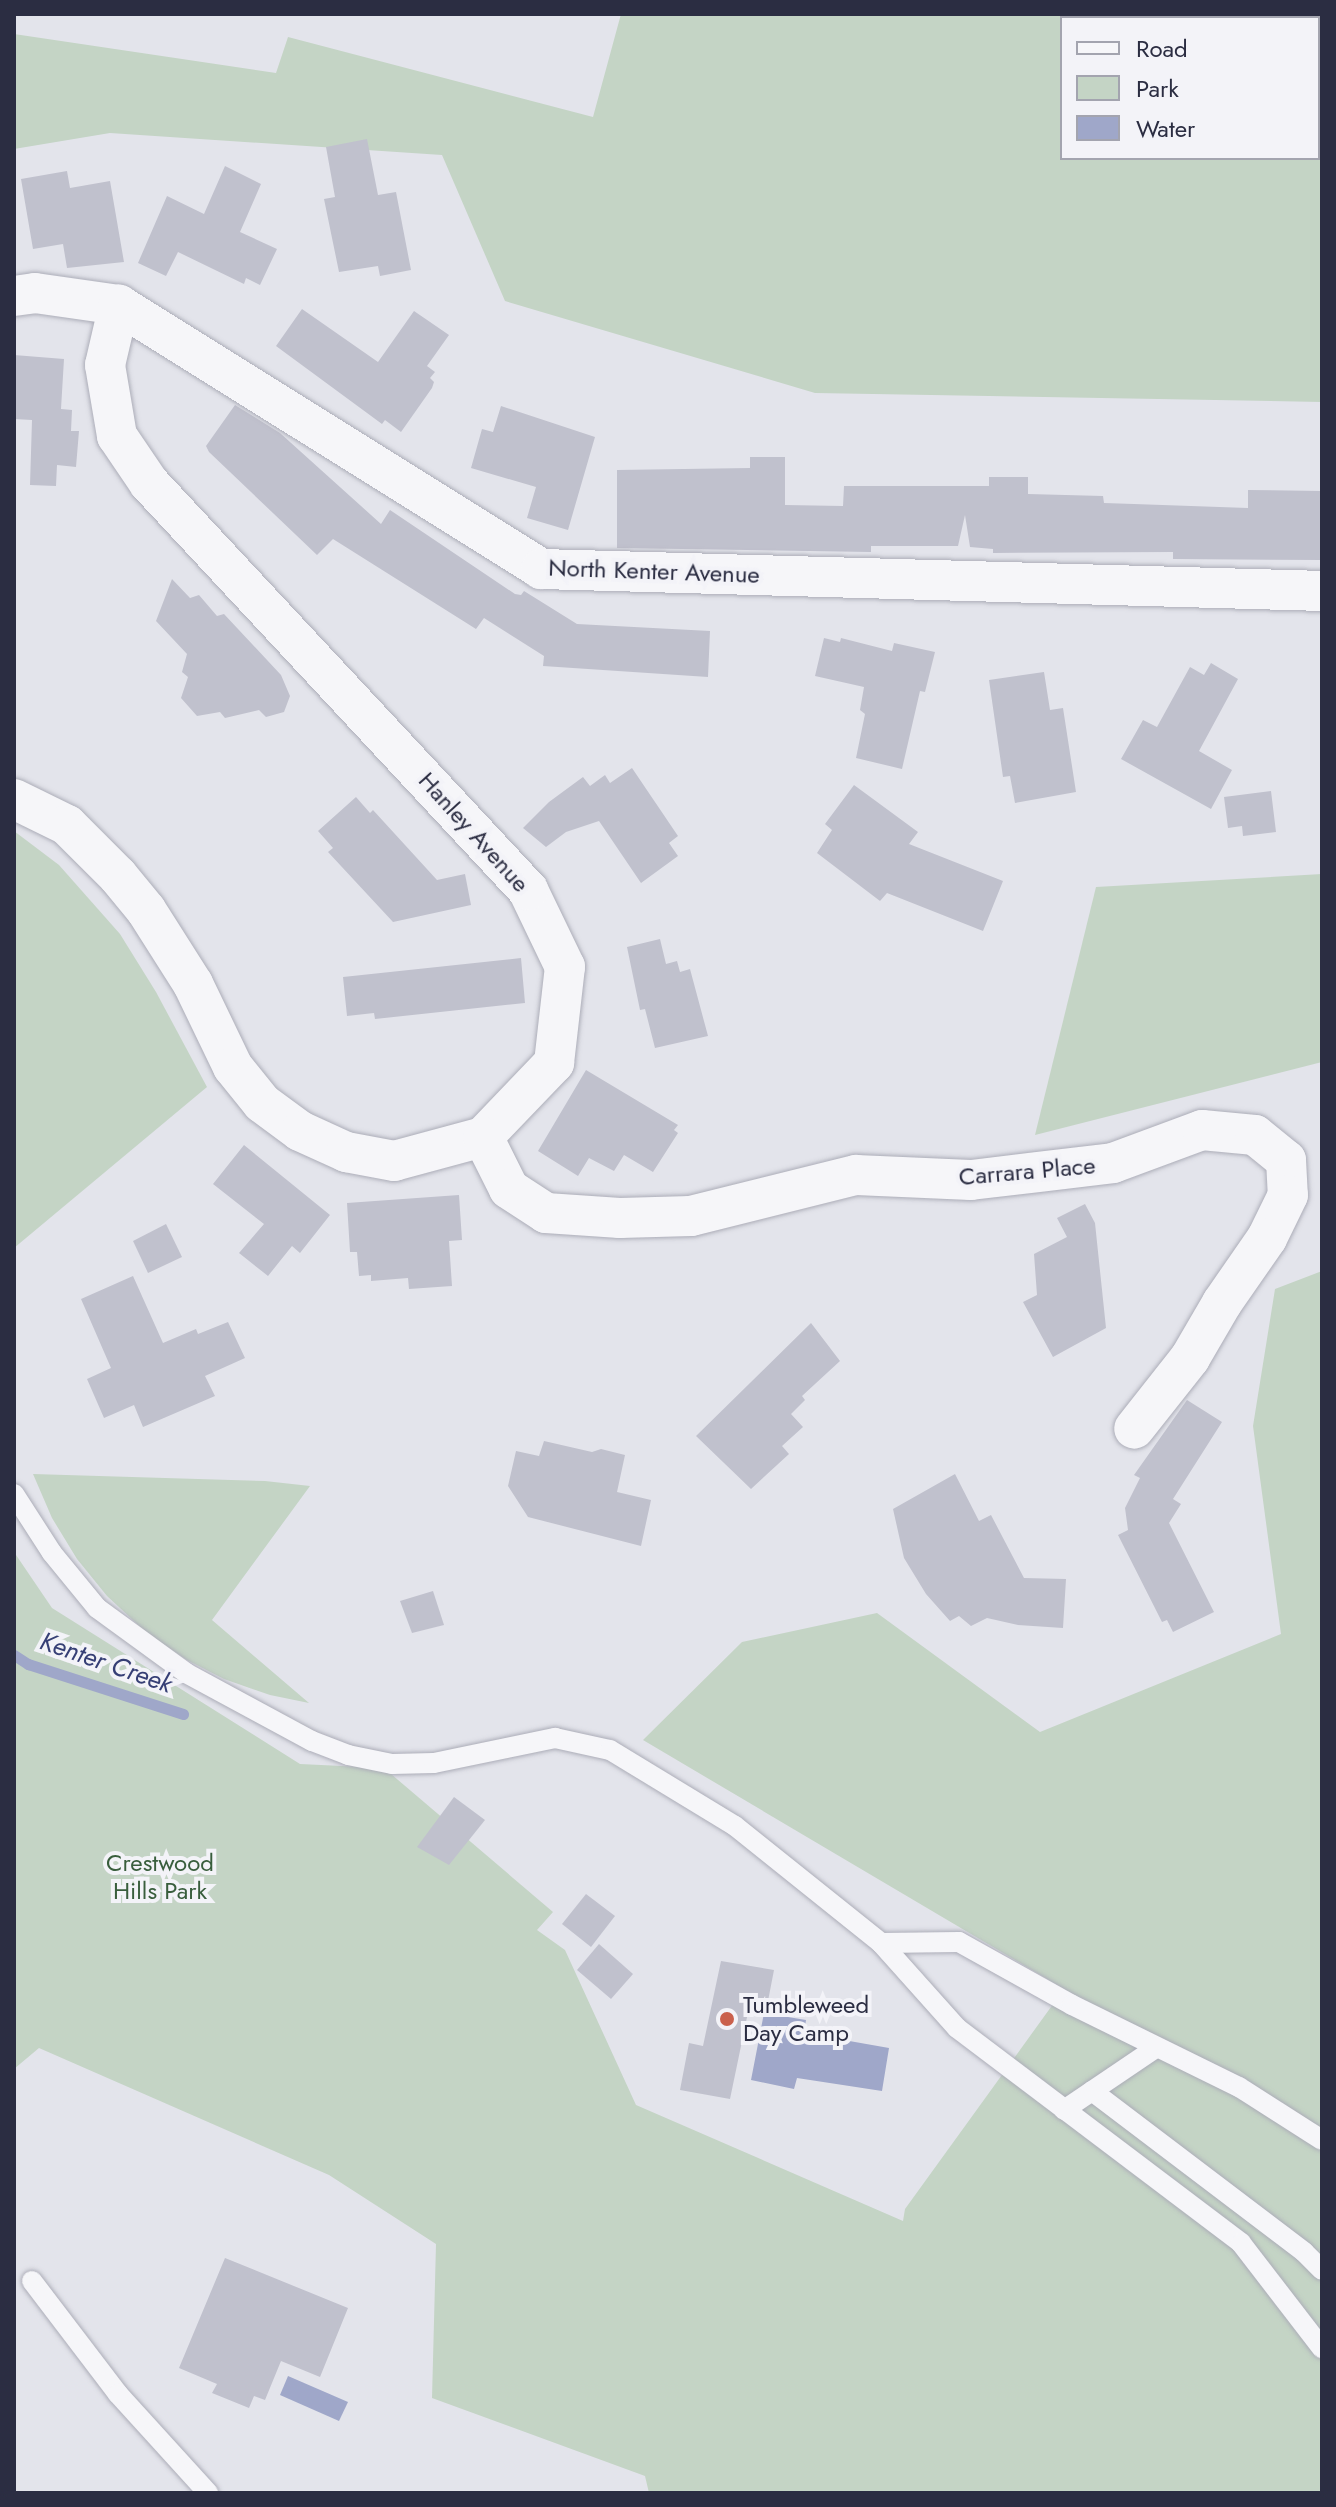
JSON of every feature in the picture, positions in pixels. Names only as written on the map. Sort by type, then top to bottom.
[{"type":"street","name":"North Kenter Avenue","points":[[14,296],[35,293],[119,305],[541,569],[1322,591]]},
{"type":"street","name":"Hanley Avenue","points":[[119,305],[105,365],[117,436],[149,483],[528,890],[565,967],[554,1063],[483,1137]]},
{"type":"street","points":[[14,799],[67,825],[118,876],[146,910],[193,984],[233,1067],[262,1103],[300,1131],[346,1152],[394,1161],[483,1137]]},
{"type":"street","name":"Carrara Place","points":[[483,1137],[509,1189],[546,1213],[620,1218],[691,1216],[856,1175],[971,1180],[1113,1163],[1202,1130],[1255,1135],[1286,1160],[1288,1195],[1267,1238],[1222,1303],[1190,1358],[1134,1429]]},
{"type":"lane","points":[[14,1494],[52,1553],[97,1608],[186,1673],[312,1741],[348,1755],[392,1764],[434,1763],[555,1738],[610,1750],[735,1826],[881,1943],[957,2028],[1241,2243],[1322,2348]]},
{"type":"lane","points":[[881,1943],[959,1942],[1239,2087],[1322,2140]]},
{"type":"lane","points":[[1064,2110],[1157,2047]]},
{"type":"lane","points":[[1092,2091],[1304,2252],[1322,2270]]},
{"type":"lane","points":[[32,2281],[118,2394],[208,2493]]},
{"type":"green space","points":[[621,14],[1322,14],[1322,402],[815,393],[505,301],[442,155],[110,133],[14,149],[14,34],[276,73],[288,37],[593,117]]},
{"type":"green space","points":[[14,831],[59,865],[120,934],[156,992],[207,1087],[14,1248]]},
{"type":"green space","points":[[1322,874],[1322,1062],[1035,1135],[1096,887]]},
{"type":"green space","name":"Crestwood Hills Park","points":[[1322,1271],[1322,2493],[649,2493],[645,2476],[432,2398],[436,2244],[329,2175],[39,2048],[14,2069],[14,1552],[52,1608],[300,1764],[384,1768],[553,1912],[537,1930],[565,1950],[636,2105],[903,2221],[905,2209],[1064,1989],[643,1740],[742,1642],[877,1613],[1040,1732],[1281,1634],[1253,1426],[1275,1289]]},
{"type":"green space","points":[[33,1474],[265,1481],[310,1486],[212,1620],[309,1703],[270,1695],[224,1679],[187,1660],[147,1633],[107,1596],[77,1559],[52,1518]]},
{"type":"water","points":[[764,2013],[806,2020],[804,2033],[889,2048],[882,2091],[797,2078],[794,2089],[751,2080]]},
{"type":"water","points":[[288,2376],[348,2402],[339,2421],[280,2395]]},
{"type":"building","points":[[367,139],[378,195],[396,192],[411,270],[380,276],[378,266],[339,272],[324,199],[335,197],[326,147]]},
{"type":"building","points":[[225,166],[261,184],[240,232],[277,249],[260,285],[246,278],[244,284],[178,252],[166,276],[138,263],[167,196],[204,214]]},
{"type":"building","points":[[67,171],[70,188],[110,181],[124,262],[67,268],[63,244],[33,249],[21,179]]},
{"type":"building","points":[[302,309],[378,362],[414,311],[449,335],[427,366],[435,372],[430,378],[434,382],[432,388],[401,432],[385,420],[382,424],[276,346]]},
{"type":"building","points":[[14,355],[64,359],[61,409],[72,410],[71,431],[79,431],[76,467],[57,465],[56,486],[30,485],[32,420],[14,419]]},
{"type":"building","points":[[235,405],[280,433],[381,524],[390,510],[515,594],[521,595],[524,591],[577,624],[710,631],[708,677],[543,666],[544,656],[484,618],[476,629],[333,539],[317,555],[209,452],[206,446]]},
{"type":"building","points":[[501,406],[595,437],[568,530],[527,518],[536,487],[471,468],[482,429],[493,432]]},
{"type":"building","points":[[750,457],[785,457],[785,505],[843,506],[844,486],[989,486],[989,477],[1028,477],[1028,494],[1103,496],[1104,503],[1248,508],[1248,490],[1322,491],[1322,560],[1173,559],[1173,552],[993,553],[993,549],[970,547],[965,515],[958,546],[871,546],[871,552],[617,548],[617,470],[750,468]]},
{"type":"building","points":[[172,579],[190,598],[199,595],[217,616],[224,614],[281,675],[290,696],[284,712],[266,717],[259,710],[225,718],[220,712],[197,716],[181,698],[188,677],[182,672],[187,654],[156,621]]},
{"type":"building","points":[[824,638],[840,642],[841,638],[892,651],[894,643],[935,652],[925,692],[920,691],[902,769],[856,758],[865,714],[860,710],[864,687],[815,676]]},
{"type":"building","points":[[1211,663],[1238,679],[1199,751],[1232,770],[1211,809],[1121,759],[1143,720],[1157,727],[1190,667],[1204,675]]},
{"type":"building","points":[[1044,672],[1050,710],[1063,708],[1076,792],[1015,803],[1010,776],[1003,777],[989,680]]},
{"type":"building","points":[[632,768],[678,836],[669,843],[678,856],[641,883],[599,821],[566,832],[546,847],[523,828],[549,802],[583,777],[590,786],[605,775],[610,783]]},
{"type":"building","points":[[854,785],[918,832],[909,844],[1003,881],[983,931],[887,893],[880,901],[817,853],[832,830],[825,824]]},
{"type":"building","points":[[1271,791],[1276,832],[1243,836],[1242,826],[1228,828],[1224,797]]},
{"type":"building","points":[[356,797],[370,813],[373,810],[437,880],[465,874],[471,905],[393,922],[328,852],[333,848],[318,831]]},
{"type":"building","points":[[660,939],[666,964],[677,961],[680,972],[690,969],[708,1036],[655,1048],[645,1009],[640,1010],[627,947]]},
{"type":"building","points":[[521,958],[525,1003],[375,1019],[374,1013],[347,1016],[343,977]]},
{"type":"building","points":[[586,1070],[678,1125],[674,1130],[678,1133],[653,1172],[624,1155],[614,1171],[589,1158],[578,1176],[538,1151]]},
{"type":"building","points":[[244,1145],[330,1215],[300,1253],[292,1246],[268,1276],[239,1253],[264,1224],[213,1184]]},
{"type":"building","points":[[459,1195],[462,1240],[449,1241],[452,1286],[409,1289],[408,1278],[371,1281],[371,1275],[359,1276],[357,1252],[350,1252],[347,1203]]},
{"type":"building","points":[[1085,1204],[1095,1223],[1106,1328],[1053,1357],[1023,1302],[1037,1295],[1034,1254],[1067,1237],[1057,1218]]},
{"type":"building","points":[[166,1224],[182,1257],[148,1273],[133,1241]]},
{"type":"building","points":[[133,1276],[163,1343],[196,1329],[198,1334],[228,1322],[245,1358],[205,1376],[215,1396],[143,1427],[134,1405],[104,1418],[87,1379],[111,1368],[81,1299]]},
{"type":"building","points":[[811,1323],[840,1361],[802,1396],[805,1400],[791,1414],[803,1427],[782,1446],[789,1454],[751,1489],[696,1436]]},
{"type":"building","points":[[1187,1400],[1222,1422],[1173,1499],[1181,1504],[1169,1523],[1214,1612],[1173,1632],[1167,1620],[1162,1622],[1118,1535],[1128,1530],[1125,1508],[1140,1478],[1134,1475]]},
{"type":"building","points":[[544,1441],[592,1452],[601,1449],[625,1455],[617,1492],[651,1500],[641,1546],[528,1517],[508,1486],[516,1451],[539,1456]]},
{"type":"building","points":[[955,1474],[979,1521],[991,1515],[1024,1578],[1066,1579],[1063,1628],[1018,1625],[987,1618],[971,1626],[959,1616],[950,1621],[926,1594],[904,1558],[893,1509]]},
{"type":"building","points":[[433,1591],[444,1625],[412,1633],[400,1601]]},
{"type":"building","points":[[454,1797],[485,1820],[449,1865],[417,1847]]},
{"type":"building","points":[[586,1894],[615,1916],[591,1947],[562,1924]]},
{"type":"building","points":[[599,1944],[633,1974],[611,1999],[577,1970]]},
{"type":"building","name":"Tumbleweed Day Camp","points":[[721,1961],[774,1970],[768,2001],[751,1998],[730,2099],[680,2090],[689,2043],[703,2046]]},
{"type":"building","points":[[225,2258],[348,2308],[320,2377],[281,2361],[265,2400],[254,2396],[249,2408],[212,2393],[217,2384],[179,2368]]},
{"type":"waterway","name":"Kenter Creek","points":[[14,1655],[28,1664],[183,1714]]},
{"type":"place","name":"Tumbleweed Day Camp","points":[[727,2019]]}]
